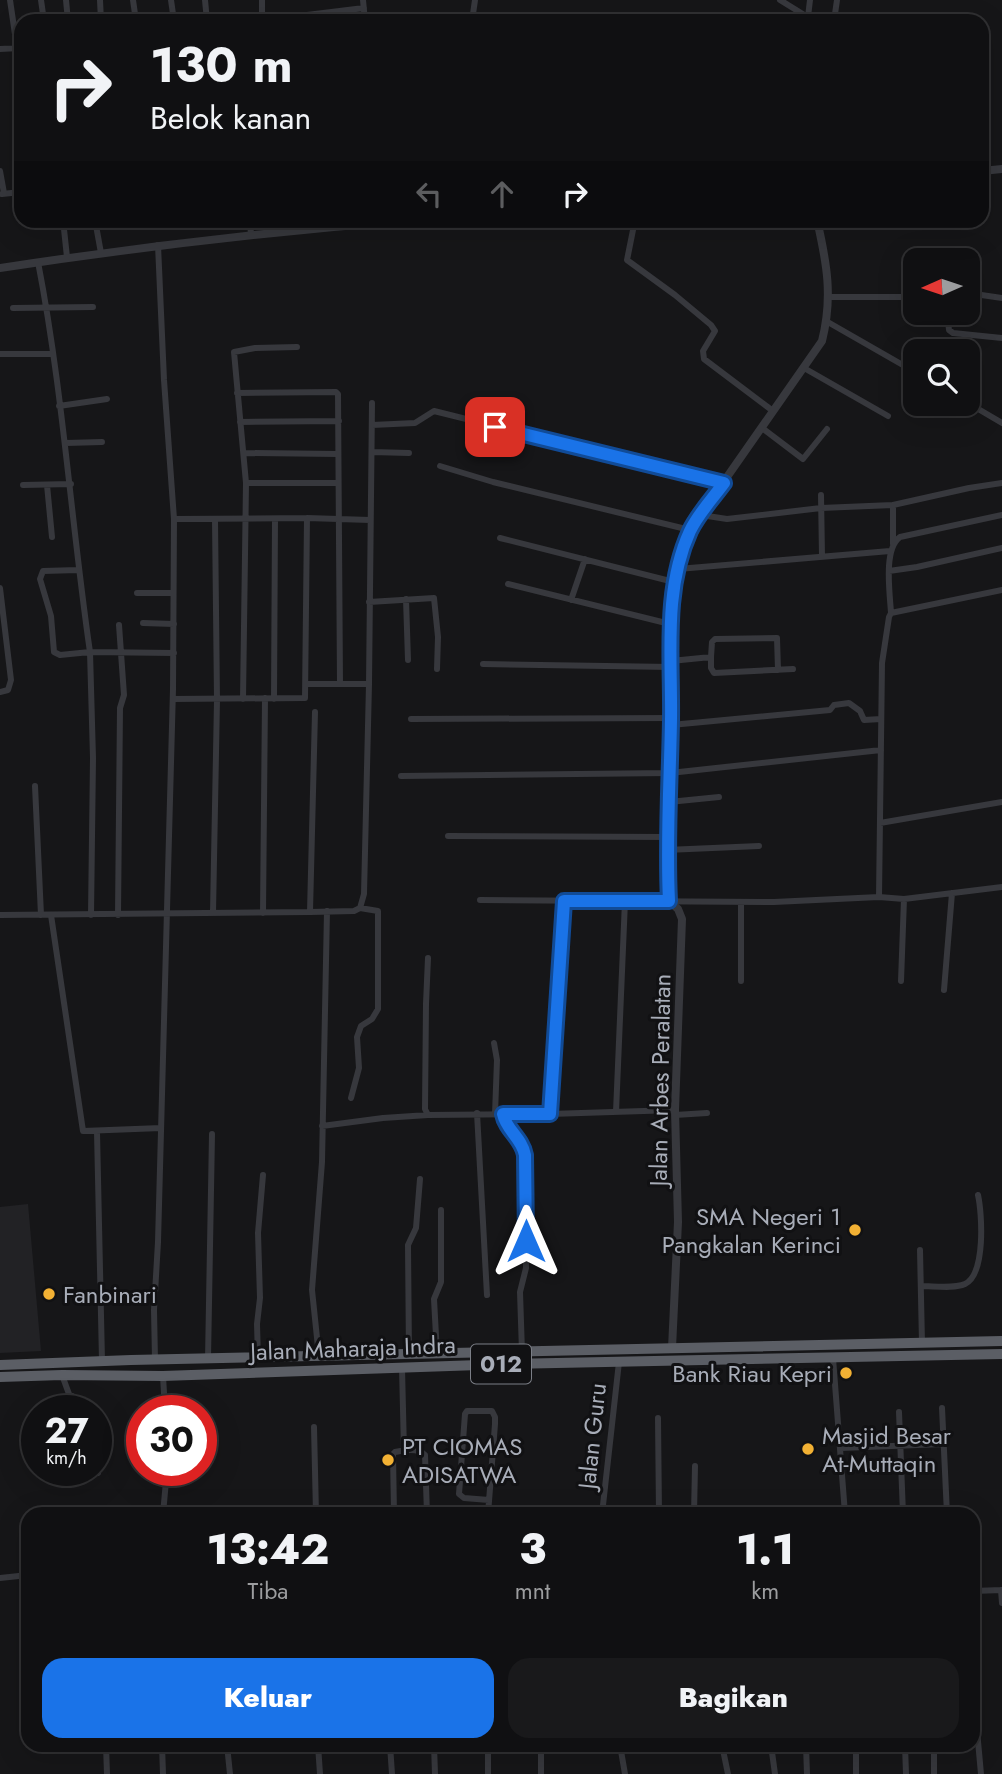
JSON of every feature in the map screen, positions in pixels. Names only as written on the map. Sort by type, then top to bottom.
[{"type":"highway","name":"Jalan Maharaja Indra","points":[[0,1365],[1002,1341]]},
{"type":"highway","points":[[599,1362],[600,1350]]},
{"type":"highway","name":"Jalan Maharaja Indra","points":[[0,1377],[62,1374],[163,1376],[599,1362],[1002,1354]]},
{"type":"street","points":[[10,0],[14,21]]},
{"type":"street","points":[[363,0],[364,14]]},
{"type":"street","points":[[780,0],[803,14]]},
{"type":"street","points":[[321,14],[364,9]]},
{"type":"street","points":[[0,171],[2,194]]},
{"type":"street","points":[[64,228],[67,257]]},
{"type":"street","points":[[96,228],[101,253]]},
{"type":"street","points":[[251,228],[251,235]]},
{"type":"street","points":[[0,268],[158,245],[328,228]]},
{"type":"street","points":[[633,228],[627,260],[711,325],[715,331],[703,351],[704,359],[773,411]]},
{"type":"street","name":"Jalan Arbes Peralatan","points":[[672,1348],[678,1222],[675,1112],[682,919],[678,909],[669,901],[666,850],[671,722],[670,624],[674,582],[690,530],[819,348],[826,321],[828,297],[827,263],[819,228]]},
{"type":"street","points":[[155,1360],[154,1310],[174,653],[174,519],[158,245]]},
{"type":"street","points":[[38,262],[71,484],[78,570],[90,652],[93,758],[91,915]]},
{"type":"street","points":[[980,295],[1002,298]]},
{"type":"street","points":[[828,297],[903,297]]},
{"type":"street","points":[[13,308],[93,307]]},
{"type":"street","points":[[826,321],[903,365]]},
{"type":"street","points":[[949,326],[953,333],[1002,338]]},
{"type":"street","points":[[243,699],[246,483],[234,352],[255,348],[296,347]]},
{"type":"street","points":[[1,354],[52,354]]},
{"type":"street","points":[[804,368],[888,416]]},
{"type":"street","points":[[237,393],[336,392],[339,397],[340,683]]},
{"type":"street","points":[[59,406],[107,399]]},
{"type":"street","points":[[360,908],[364,894],[369,684],[372,403]]},
{"type":"street","points":[[980,409],[1002,423]]},
{"type":"street","points":[[372,425],[415,423],[434,411],[724,483]]},
{"type":"street","points":[[240,422],[339,421]]},
{"type":"street","points":[[762,428],[801,459],[805,459],[827,429]]},
{"type":"street","points":[[65,443],[102,442]]},
{"type":"street","points":[[372,452],[409,453]]},
{"type":"street","points":[[244,453],[338,453]]},
{"type":"street","points":[[440,466],[494,482],[690,530]]},
{"type":"street","points":[[246,483],[338,483]]},
{"type":"street","points":[[701,515],[727,519],[821,508],[894,505],[1002,483]]},
{"type":"street","points":[[23,485],[71,484]]},
{"type":"street","points":[[47,485],[52,537]]},
{"type":"street","points":[[821,495],[822,556]]},
{"type":"street","points":[[879,897],[882,663],[887,622],[891,613],[890,551],[893,544],[894,505]]},
{"type":"street","points":[[893,544],[900,537],[1002,515]]},
{"type":"street","points":[[173,699],[304,699],[306,518]]},
{"type":"street","points":[[174,519],[370,520]]},
{"type":"street","points":[[274,699],[275,519]]},
{"type":"street","points":[[213,914],[217,700],[215,520]]},
{"type":"street","points":[[500,538],[674,582]]},
{"type":"street","points":[[890,571],[1002,548]]},
{"type":"street","points":[[678,569],[890,551]]},
{"type":"street","points":[[571,600],[585,559]]},
{"type":"street","points":[[78,570],[43,571],[40,579],[51,616],[54,652],[60,655],[90,652],[174,653]]},
{"type":"street","points":[[508,584],[670,624]]},
{"type":"street","points":[[0,588],[11,680],[8,690],[0,692]]},
{"type":"street","points":[[891,613],[1002,590]]},
{"type":"street","points":[[137,593],[173,593]]},
{"type":"street","points":[[369,602],[429,597],[435,600],[437,669]]},
{"type":"street","points":[[407,599],[408,660]]},
{"type":"street","points":[[144,623],[174,624]]},
{"type":"street","points":[[118,915],[120,708],[124,695],[119,625]]},
{"type":"street","points":[[778,670],[777,638],[715,639],[712,642],[711,668],[714,673],[778,670],[793,669]]},
{"type":"street","points":[[483,664],[671,664],[711,657]]},
{"type":"street","points":[[306,684],[369,684]]},
{"type":"street","points":[[263,913],[265,698]]},
{"type":"street","points":[[411,719],[671,722],[830,710],[834,705],[849,704],[860,711],[864,719],[881,719]]},
{"type":"street","points":[[310,912],[315,712]]},
{"type":"street","points":[[401,776],[670,773],[881,750]]},
{"type":"street","points":[[35,786],[41,915]]},
{"type":"street","points":[[669,803],[719,797]]},
{"type":"street","points":[[880,823],[1002,802]]},
{"type":"street","points":[[448,836],[667,837]]},
{"type":"street","points":[[666,850],[759,846]]},
{"type":"street","points":[[480,900],[741,902],[879,897],[904,899],[1002,887]]},
{"type":"street","points":[[944,990],[952,893]]},
{"type":"street","points":[[901,981],[904,899]]},
{"type":"street","points":[[550,1114],[564,901]]},
{"type":"street","points":[[616,1112],[625,901]]},
{"type":"street","points":[[741,902],[741,981]]},
{"type":"street","points":[[0,915],[213,914],[354,911],[360,908],[378,911],[378,1009],[372,1019],[361,1026],[357,1037],[359,1068],[351,1098]]},
{"type":"street","points":[[319,1357],[312,1290],[320,1196],[327,911]]},
{"type":"street","points":[[51,915],[83,1131],[161,1128]]},
{"type":"street","points":[[428,958],[425,1109],[428,1115]]},
{"type":"street","points":[[494,1043],[499,1114],[524,1147],[525,1155],[526,1268],[520,1292],[522,1352]]},
{"type":"street","points":[[321,1126],[428,1115],[708,1113]]},
{"type":"street","points":[[477,1114],[487,1295]]},
{"type":"street","points":[[97,1132],[102,1361]]},
{"type":"street","points":[[208,1359],[212,1134]]},
{"type":"street","points":[[258,1358],[258,1233],[262,1175]]},
{"type":"street","points":[[409,1355],[408,1245],[416,1228],[420,1178]]},
{"type":"street","points":[[921,1286],[963,1285],[972,1277],[981,1245],[982,1223],[978,1195]]},
{"type":"street","points":[[437,1354],[435,1299],[441,1282],[441,1210]]},
{"type":"street","points":[[920,1250],[922,1343]]},
{"type":"street","points":[[833,1358],[845,1507]]},
{"type":"street","name":"Jalan Guru","points":[[604,1507],[619,1362]]},
{"type":"street","points":[[402,1368],[404,1451]]},
{"type":"street","points":[[62,1374],[70,1395]]},
{"type":"street","points":[[163,1376],[164,1395]]},
{"type":"street","points":[[942,1408],[947,1507]]},
{"type":"street","points":[[488,1507],[495,1417],[492,1411],[469,1411],[465,1414],[459,1494],[464,1498],[489,1500]]},
{"type":"street","points":[[899,1412],[903,1507]]},
{"type":"street","points":[[658,1418],[659,1507]]},
{"type":"street","points":[[314,1427],[316,1507]]},
{"type":"street","points":[[841,1448],[943,1444]]},
{"type":"street","points":[[394,1507],[393,1454],[404,1451],[420,1451],[425,1455],[427,1507]]},
{"type":"street","points":[[694,1507],[695,1466]]},
{"type":"street","points":[[164,1507],[166,1486]]},
{"type":"street","points":[[0,1578],[21,1576]]},
{"type":"street","points":[[980,1591],[1001,1590],[1002,1602]]},
{"type":"street","points":[[106,1752],[107,1774]]},
{"type":"street","points":[[162,1752],[163,1774]]},
{"type":"street","points":[[228,1752],[230,1774]]},
{"type":"street","points":[[318,1752],[320,1774]]},
{"type":"street","points":[[390,1752],[392,1774]]},
{"type":"street","points":[[434,1752],[435,1774]]},
{"type":"street","points":[[488,1752],[488,1774]]},
{"type":"street","points":[[541,1752],[541,1774]]},
{"type":"street","points":[[621,1752],[625,1774]]},
{"type":"street","points":[[723,1752],[728,1774]]},
{"type":"street","points":[[772,1752],[775,1774]]},
{"type":"street","points":[[806,1752],[807,1774]]},
{"type":"street","points":[[856,1752],[856,1774]]},
{"type":"street","points":[[905,1752],[906,1774]]},
{"type":"street","points":[[934,1752],[934,1774]]},
{"type":"street","points":[[979,1752],[981,1774]]},
{"type":"shaded area","points":[[28,1204],[41,1351],[0,1353],[0,1207]]},
{"type":"place","name":"SMA Negeri 1 Pangkalan Kerinci","points":[[855,1230]]},
{"type":"place","name":"Fanbinari","points":[[49,1294]]},
{"type":"place","name":"Bank Riau Kepri","points":[[846,1373]]},
{"type":"place","name":"Masjid Besar At-Muttaqin","points":[[808,1449]]},
{"type":"place","name":"PT CIOMAS ADISATWA","points":[[388,1460]]},
{"type":"route","points":[[495,427],[724,483],[690,530],[674,582],[670,624],[670,773],[666,850],[669,901],[564,901],[550,1114],[503,1114],[508,1127],[524,1147],[526,1241]]}]
